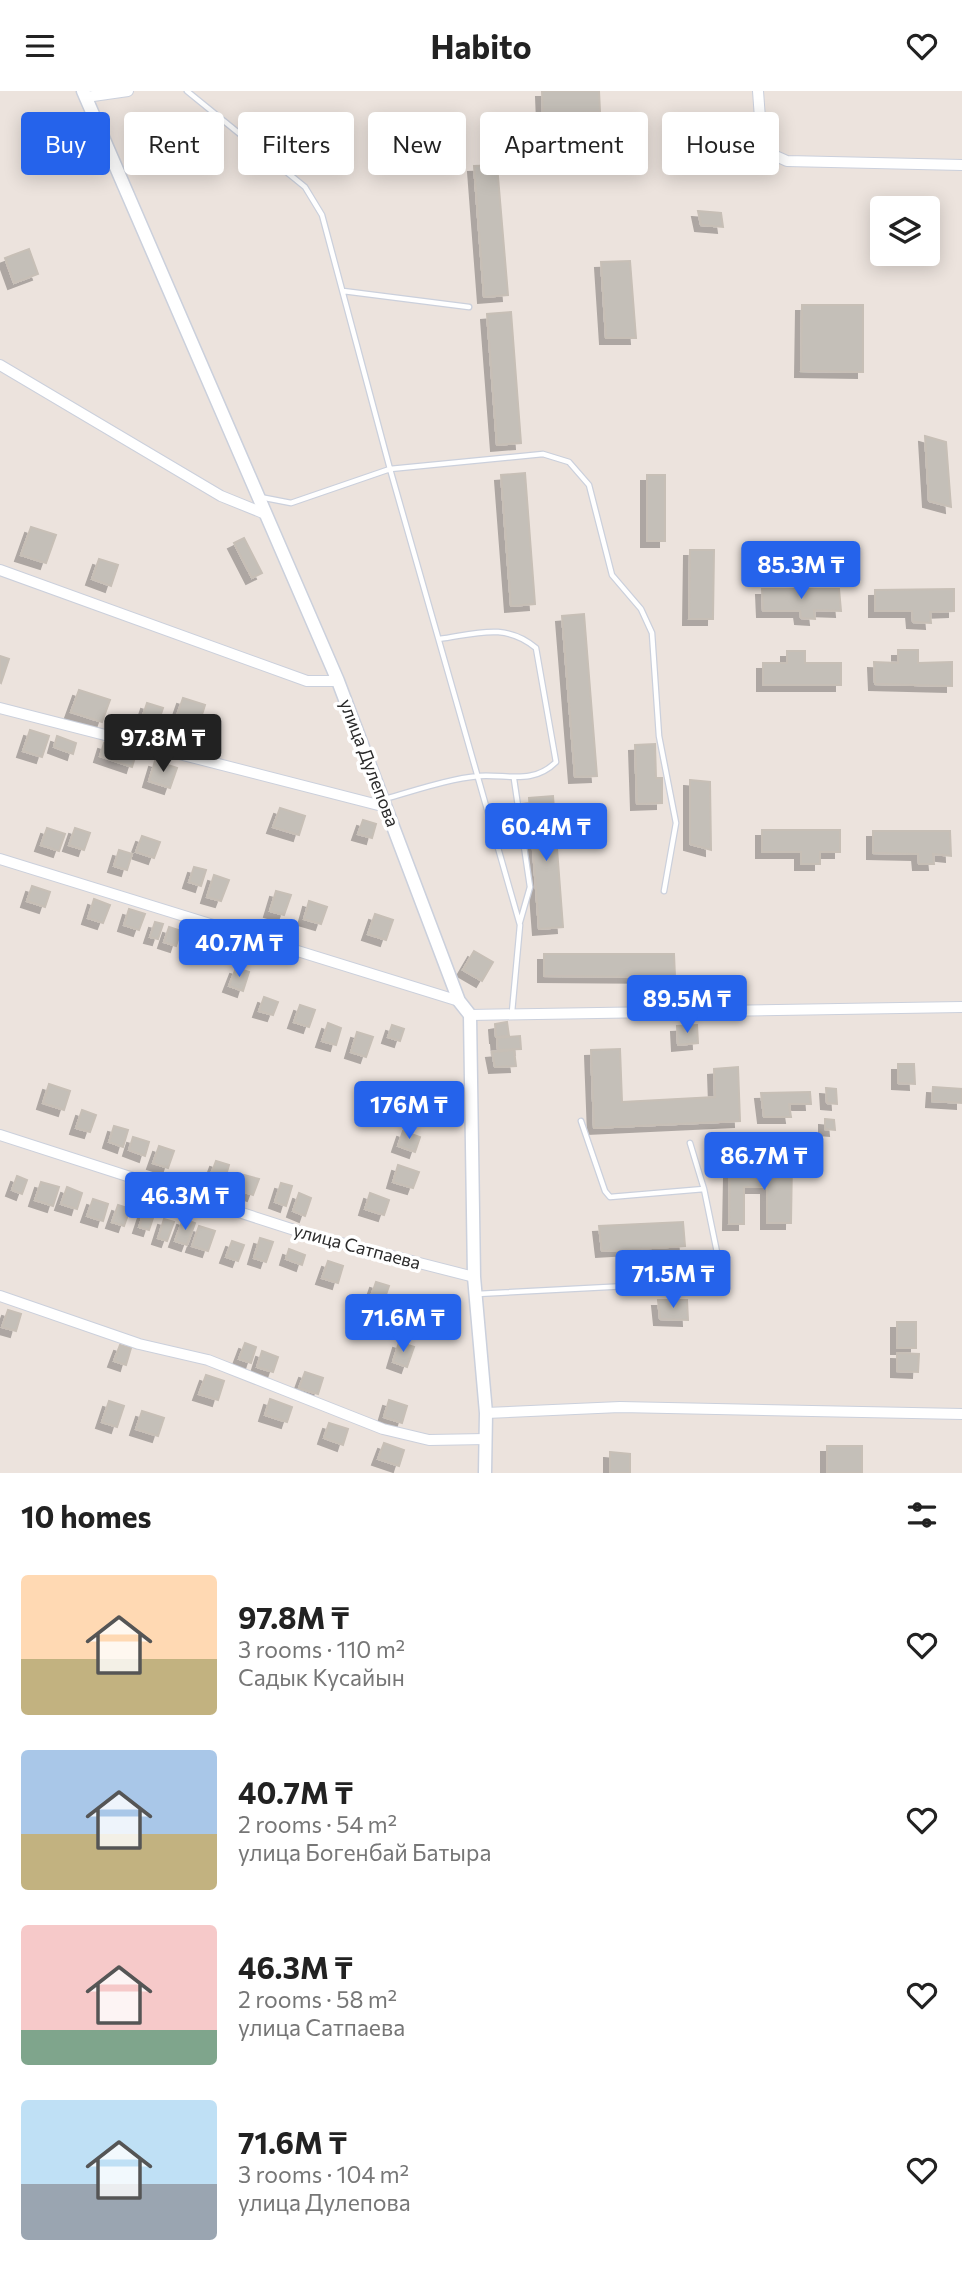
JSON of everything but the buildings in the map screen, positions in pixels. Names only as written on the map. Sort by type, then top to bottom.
[{"type":"street","points":[[84,94],[128,91]]},
{"type":"street","points":[[758,91],[761,132],[769,153],[787,161],[962,165]]},
{"type":"street","name":"улица Дулепова","points":[[84,94],[263,513],[338,681],[459,1001],[470,1015]]},
{"type":"street","points":[[0,365],[221,496],[263,513]]},
{"type":"street","points":[[0,570],[307,681],[338,681]]},
{"type":"street","points":[[0,708],[384,803]]},
{"type":"street","points":[[0,859],[459,1001]]},
{"type":"street","points":[[485,1473],[486,1413],[474,1277],[470,1015],[512,1012],[554,1015],[962,1007]]},
{"type":"street","name":"улица Сатпаева","points":[[0,1136],[310,1235],[474,1277]]},
{"type":"street","points":[[0,1296],[139,1344],[208,1360],[383,1429],[429,1440],[486,1439]]},
{"type":"street","points":[[486,1413],[620,1407],[962,1414]]},
{"type":"lane","points":[[187,91],[305,187],[322,215],[390,469],[480,776],[520,925]]},
{"type":"lane","points":[[343,291],[469,307]]},
{"type":"lane","points":[[256,496],[290,503],[390,469],[543,454],[569,462],[589,485],[612,575],[641,609],[652,633],[659,736],[676,823],[664,891]]},
{"type":"lane","points":[[384,803],[480,776],[514,779],[545,773],[555,762],[536,648],[520,635],[501,630],[439,639]]},
{"type":"lane","points":[[512,1012],[520,925],[530,887],[514,779]]},
{"type":"lane","points":[[581,1121],[605,1191],[611,1198],[704,1189]]},
{"type":"lane","points":[[476,1294],[704,1282],[713,1275],[719,1262],[704,1189],[690,1143]]}]
